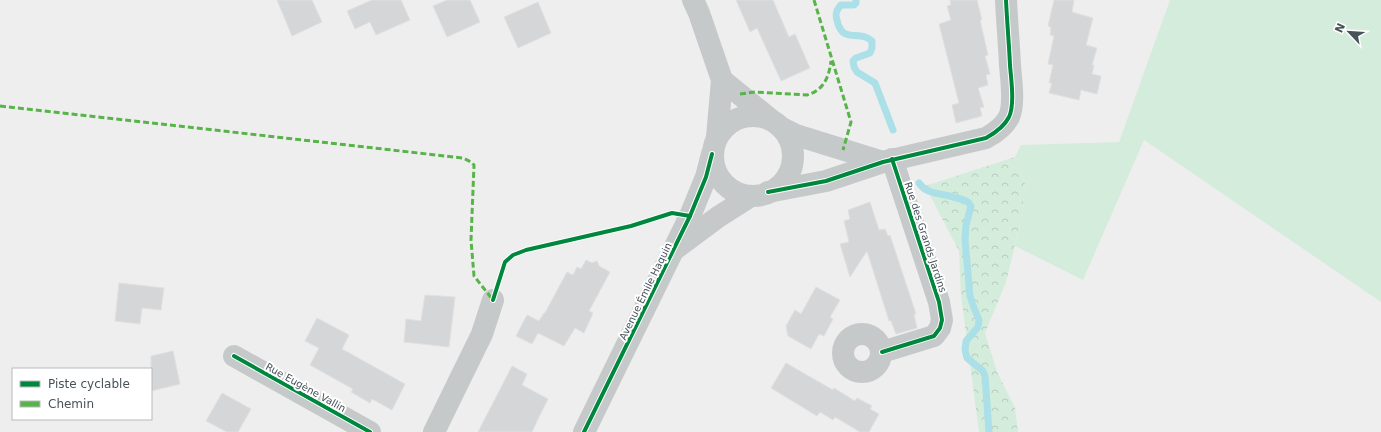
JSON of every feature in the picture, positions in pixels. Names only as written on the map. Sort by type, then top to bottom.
[{"type":"street","points":[[693,0],[699,13],[722,80],[714,166],[719,178],[727,187],[738,193],[760,194],[826,181],[887,161],[986,138],[995,133],[1006,122],[1011,107],[1012,90],[1006,0]]},
{"type":"street","points":[[722,80],[776,124],[789,139],[792,151],[792,164],[787,176],[779,186],[760,194]]},
{"type":"street","points":[[715,145],[724,127],[734,120],[746,116],[758,116],[796,135],[887,161]]},
{"type":"street","name":"Avenue Émile Haquin","points":[[584,432],[690,216],[706,177],[715,145]]},
{"type":"street","name":"Rue des Grands Jardins","points":[[882,352],[934,336],[940,328],[942,320],[939,302],[887,161]]},
{"type":"street","name":"Avenue Émile Haquin","points":[[673,251],[718,217],[760,194]]},
{"type":"street","points":[[434,432],[482,334],[493,300]]},
{"type":"street","name":"Rue Eugène Vallin","points":[[234,356],[370,432]]},
{"type":"green space","points":[[1170,0],[1381,0],[1381,302],[1144,140],[1083,280],[1015,246],[1021,220],[1025,184],[1015,157],[1021,145],[1119,142]]},
{"type":"green space","points":[[1015,157],[1025,184],[1021,220],[1006,282],[985,333],[997,372],[1015,408],[1018,432],[979,432],[961,296],[959,251],[925,186]]},
{"type":"building","points":[[277,0],[312,0],[322,22],[292,36]]},
{"type":"building","points":[[372,0],[401,0],[410,20],[376,35],[370,22],[355,29],[347,11]]},
{"type":"building","points":[[447,0],[470,0],[480,22],[447,37],[433,6]]},
{"type":"building","points":[[736,0],[773,0],[789,37],[795,34],[810,68],[781,81],[757,28],[750,32]]},
{"type":"building","points":[[950,0],[977,0],[988,55],[985,56],[990,74],[986,75],[988,85],[978,88],[984,107],[980,108],[982,116],[956,123],[952,105],[959,103],[939,24],[951,20],[947,6],[951,5]]},
{"type":"building","points":[[1054,0],[1074,0],[1072,12],[1093,18],[1086,45],[1097,48],[1092,65],[1094,65],[1092,74],[1101,76],[1097,94],[1081,90],[1079,100],[1049,93],[1052,83],[1049,83],[1053,65],[1048,64],[1054,36],[1050,35],[1051,27],[1048,26]]},
{"type":"building","points":[[538,2],[551,33],[518,48],[504,17]]},
{"type":"building","points":[[870,202],[879,230],[885,229],[888,236],[890,235],[916,314],[914,314],[917,328],[896,334],[891,321],[889,321],[867,251],[850,277],[840,244],[849,242],[844,221],[850,219],[848,210]]},
{"type":"building","points":[[586,260],[592,263],[597,261],[599,266],[610,272],[589,311],[593,313],[584,333],[575,328],[564,346],[538,333],[532,344],[516,336],[527,315],[539,321],[545,313],[567,272],[573,275],[577,267],[581,269]]},
{"type":"building","points":[[119,283],[164,288],[161,310],[142,308],[140,324],[115,321]]},
{"type":"building","points":[[816,287],[840,300],[830,317],[833,319],[824,336],[819,334],[811,349],[788,336],[786,326],[795,310],[801,314]]},
{"type":"building","points":[[425,295],[455,297],[449,347],[404,342],[406,319],[421,321]]},
{"type":"building","points":[[317,318],[349,335],[342,349],[405,384],[392,410],[372,399],[370,403],[351,392],[353,389],[310,365],[319,348],[305,341]]},
{"type":"building","points":[[173,351],[180,384],[152,391],[151,356]]},
{"type":"building","points":[[786,363],[833,390],[834,388],[855,401],[857,398],[872,406],[870,409],[879,414],[869,432],[860,432],[835,417],[833,420],[820,412],[817,416],[771,388]]},
{"type":"building","points":[[512,366],[527,374],[522,385],[548,399],[532,432],[478,432]]},
{"type":"building","points":[[222,393],[251,409],[238,432],[227,432],[206,421]]},
{"type":"waterway","points":[[856,0],[854,5],[841,5],[836,12],[839,28],[847,34],[862,36],[872,41],[870,53],[856,58],[853,61],[854,67],[857,72],[875,83],[893,130]]},
{"type":"waterway","points":[[919,183],[930,192],[963,200],[968,202],[971,206],[966,225],[965,240],[970,296],[979,320],[978,327],[966,341],[965,350],[967,358],[983,371],[985,376],[989,432]]},
{"type":"marked path","points":[[814,0],[851,122],[843,150]]},
{"type":"marked path","points":[[740,94],[755,92],[807,95],[813,93],[825,82],[831,61]]},
{"type":"marked path","points":[[0,106],[463,158],[474,165],[471,240],[474,276],[493,300]]},
{"type":"cycle path","points":[[768,192],[826,181],[883,162],[986,138],[993,134],[1005,124],[1011,112],[1012,105],[1006,0]]},
{"type":"cycle path","points":[[584,432],[690,216],[706,177],[712,154]]},
{"type":"cycle path","points":[[882,352],[934,336],[940,328],[942,320],[939,302],[892,159]]},
{"type":"cycle path","points":[[493,300],[505,262],[513,255],[526,250],[631,226],[672,213],[690,216]]},
{"type":"cycle path","points":[[234,356],[370,432]]}]
